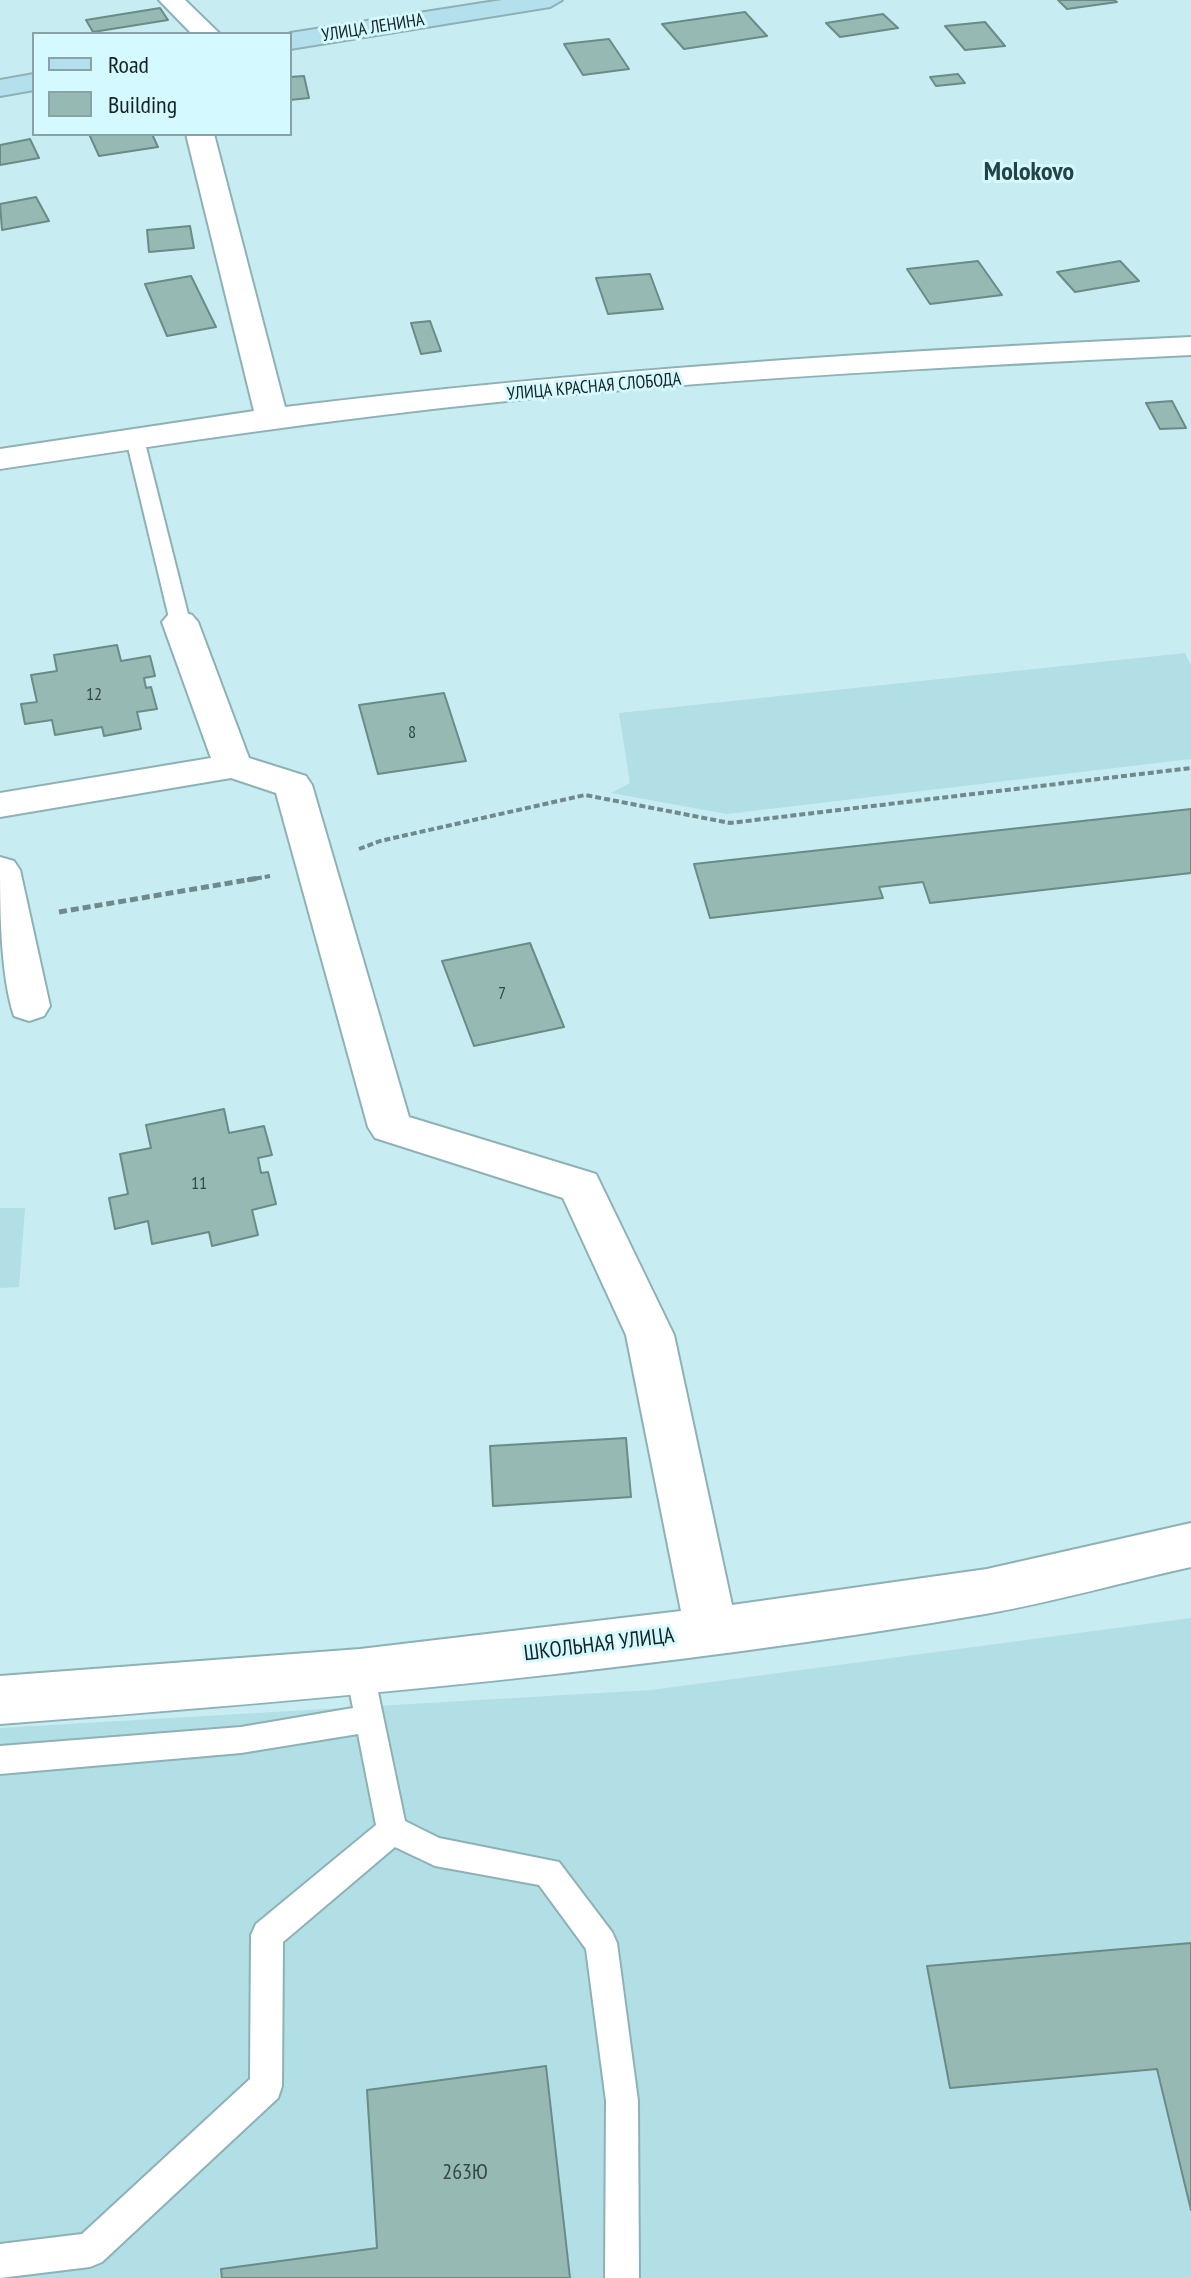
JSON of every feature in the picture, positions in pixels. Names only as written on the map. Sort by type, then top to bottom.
[{"type":"main road","name":"УЛИЦА ЛЕНИНА","points":[[292,41],[550,0]]},
{"type":"main road","points":[[0,88],[32,82]]},
{"type":"street","points":[[171,0],[205,32]]},
{"type":"street","points":[[201,136],[272,419]]},
{"type":"street","name":"УЛИЦА КРАСНАЯ СЛОБОДА","points":[[0,459],[272,419],[650,381],[960,357],[1191,346]]},
{"type":"street","points":[[180,622],[233,766]]},
{"type":"street","points":[[0,805],[233,766],[293,785],[390,1127],[580,1186],[650,1335],[711,1631]]},
{"type":"street","points":[[0,870],[29,1006]]},
{"type":"street","name":"ШКОЛЬНАЯ УЛИЦА","points":[[0,1700],[364,1696],[711,1631],[987,1591],[1191,1545]]},
{"type":"lane","points":[[135,439],[180,622]]},
{"type":"lane","points":[[0,1760],[241,1740],[364,1696],[392,1830]]},
{"type":"lane","points":[[0,2261],[90,2250],[266,2086],[267,1935],[392,1830]]},
{"type":"lane","points":[[392,1830],[435,1852],[548,1872],[601,1943],[622,2101],[622,2278]]},
{"type":"path","points":[[11,920],[317,868],[380,841],[565,798],[602,796],[730,823],[1191,768]]},
{"type":"shaded area","points":[[1185,653],[1191,665],[1191,759],[727,814],[611,793],[630,783],[619,713]]},
{"type":"shaded area","points":[[0,1208],[25,1208],[19,1287],[0,1288]]},
{"type":"shaded area","points":[[1191,1618],[1191,2278],[0,2278],[0,1728],[651,1690]]},
{"type":"building","points":[[1058,0],[1114,0],[1117,2],[1067,9]]},
{"type":"building","points":[[160,8],[168,20],[93,32],[86,20]]},
{"type":"building","points":[[745,12],[767,36],[684,49],[662,24]]},
{"type":"building","points":[[883,14],[898,28],[840,37],[826,23]]},
{"type":"building","points":[[985,22],[1005,46],[965,50],[945,26]]},
{"type":"building","points":[[609,39],[629,69],[583,75],[564,44]]},
{"type":"building","points":[[958,74],[965,83],[936,86],[930,77]]},
{"type":"building","points":[[304,76],[309,98],[292,100],[292,77]]},
{"type":"building","points":[[90,136],[153,136],[158,147],[99,156]]},
{"type":"building","points":[[30,139],[39,158],[0,165],[0,145]]},
{"type":"building","points":[[36,197],[49,221],[2,230],[0,204]]},
{"type":"building","points":[[190,226],[194,248],[149,252],[147,230]]},
{"type":"building","points":[[978,261],[1002,295],[930,304],[907,269]]},
{"type":"building","points":[[1120,261],[1139,281],[1075,292],[1057,272]]},
{"type":"building","points":[[650,274],[663,309],[608,314],[596,278]]},
{"type":"building","points":[[191,276],[216,327],[167,336],[145,284]]},
{"type":"building","points":[[430,321],[441,351],[421,354],[411,323]]},
{"type":"building","points":[[1172,401],[1186,428],[1160,429],[1146,403]]},
{"type":"building","points":[[117,645],[121,661],[150,656],[155,676],[144,678],[146,688],[151,687],[157,709],[137,712],[141,729],[104,736],[102,727],[55,735],[52,720],[25,724],[21,704],[37,702],[31,675],[57,671],[54,655]]},
{"type":"building","points":[[444,693],[466,761],[378,774],[359,705]]},
{"type":"building","points":[[1191,809],[1191,873],[930,903],[923,882],[879,887],[883,898],[710,918],[694,864]]},
{"type":"building","points":[[530,943],[564,1027],[474,1046],[442,961]]},
{"type":"building","points":[[224,1109],[229,1133],[264,1126],[272,1155],[258,1158],[261,1173],[268,1172],[276,1204],[252,1210],[258,1235],[212,1246],[209,1232],[152,1244],[148,1221],[115,1229],[109,1198],[128,1194],[120,1154],[151,1148],[146,1125]]},
{"type":"building","points":[[626,1438],[631,1497],[493,1506],[490,1446]]},
{"type":"building","points":[[1191,1943],[1191,2210],[1157,2069],[950,2088],[927,1966]]},
{"type":"building","points":[[546,2066],[570,2278],[222,2278],[221,2269],[377,2248],[367,2090]]},
{"type":"district","name":"Molokovo","points":[[1029,173]]}]
